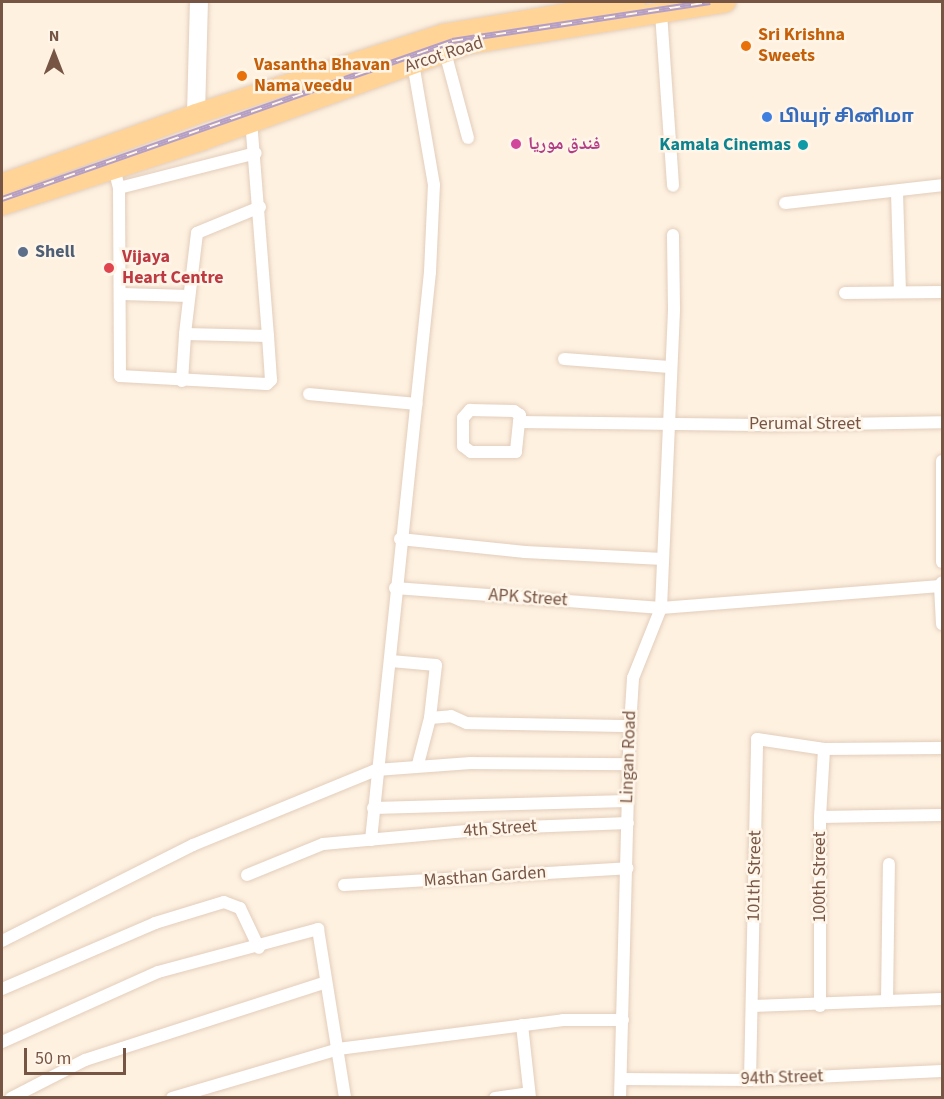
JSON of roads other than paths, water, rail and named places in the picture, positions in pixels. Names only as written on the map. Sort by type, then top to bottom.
[{"type":"main road","name":"Arcot Road","points":[[2,184],[196,114],[444,34],[635,2]]},
{"type":"main road","name":"Arcot Road","points":[[2,205],[251,122],[445,52],[493,39],[726,2]]},
{"type":"street","points":[[196,114],[199,2]]},
{"type":"street","points":[[661,13],[673,186]]},
{"type":"street","points":[[445,52],[468,138]]},
{"type":"street","points":[[371,840],[376,770],[391,661],[400,539],[417,404],[434,184],[413,64]]},
{"type":"street","points":[[114,168],[119,188],[122,294],[120,376],[267,384],[271,380],[256,153],[251,122]]},
{"type":"street","points":[[119,188],[256,153]]},
{"type":"street","points":[[785,203],[897,192],[942,185]]},
{"type":"street","points":[[897,192],[900,291]]},
{"type":"street","points":[[182,381],[197,233],[260,207]]},
{"type":"street","name":"Lingan Road","points":[[620,1098],[628,764],[633,678],[661,608],[674,235]]},
{"type":"street","points":[[845,293],[942,292]]},
{"type":"street","points":[[122,294],[189,296]]},
{"type":"street","points":[[185,334],[268,336]]},
{"type":"street","points":[[564,359],[670,367]]},
{"type":"street","points":[[309,394],[417,404]]},
{"type":"street","points":[[470,410],[514,411],[520,415],[519,422],[516,452],[471,452],[463,446],[463,418],[470,410]]},
{"type":"street","name":"Perumal Street","points":[[519,422],[942,422]]},
{"type":"street","points":[[942,461],[942,562]]},
{"type":"street","points":[[400,539],[525,552],[663,559]]},
{"type":"street","points":[[941,584],[942,624]]},
{"type":"street","name":"APK Street","points":[[395,588],[661,608],[941,584]]},
{"type":"street","points":[[391,661],[436,665],[430,718],[418,764]]},
{"type":"street","points":[[430,718],[451,716],[467,723],[630,726]]},
{"type":"street","name":"101th Street","points":[[750,1080],[757,739],[824,749]]},
{"type":"street","points":[[824,749],[942,748]]},
{"type":"street","name":"100th Street","points":[[820,1006],[820,817],[824,749]]},
{"type":"street","points":[[2,941],[193,845],[376,770],[418,764],[628,764]]},
{"type":"street","points":[[373,808],[627,801]]},
{"type":"street","points":[[820,817],[942,815]]},
{"type":"street","name":"4th Street","points":[[247,875],[323,844],[498,828],[628,823]]},
{"type":"street","points":[[887,1001],[889,864]]},
{"type":"street","name":"Masthan Garden","points":[[344,885],[627,868]]},
{"type":"street","points":[[2,989],[155,923],[224,902],[240,908],[259,948]]},
{"type":"street","points":[[2,1042],[158,972],[259,948],[318,929],[345,1098]]},
{"type":"street","points":[[11,1098],[86,1060],[326,982]]},
{"type":"street","points":[[752,1006],[820,1006],[942,999]]},
{"type":"street","points":[[172,1098],[338,1049],[563,1020],[623,1020]]},
{"type":"street","points":[[495,1098],[530,1095],[522,1025]]},
{"type":"street","name":"94th Street","points":[[621,1079],[750,1080],[942,1071]]},
{"type":"railway","points":[[2,199],[452,41],[710,2]]},
{"type":"place","name":"Sri Krishna Sweets","points":[[746,46]]},
{"type":"place","name":"Vasantha Bhavan Nama veedu","points":[[242,76]]},
{"type":"place","name":"பியுர் சினிமா","points":[[767,117]]},
{"type":"place","name":"فندق موريا","points":[[516,144]]},
{"type":"place","name":"Kamala Cinemas","points":[[803,145]]},
{"type":"place","name":"Shell","points":[[23,252]]},
{"type":"place","name":"Vijaya Heart Centre","points":[[109,268]]}]
